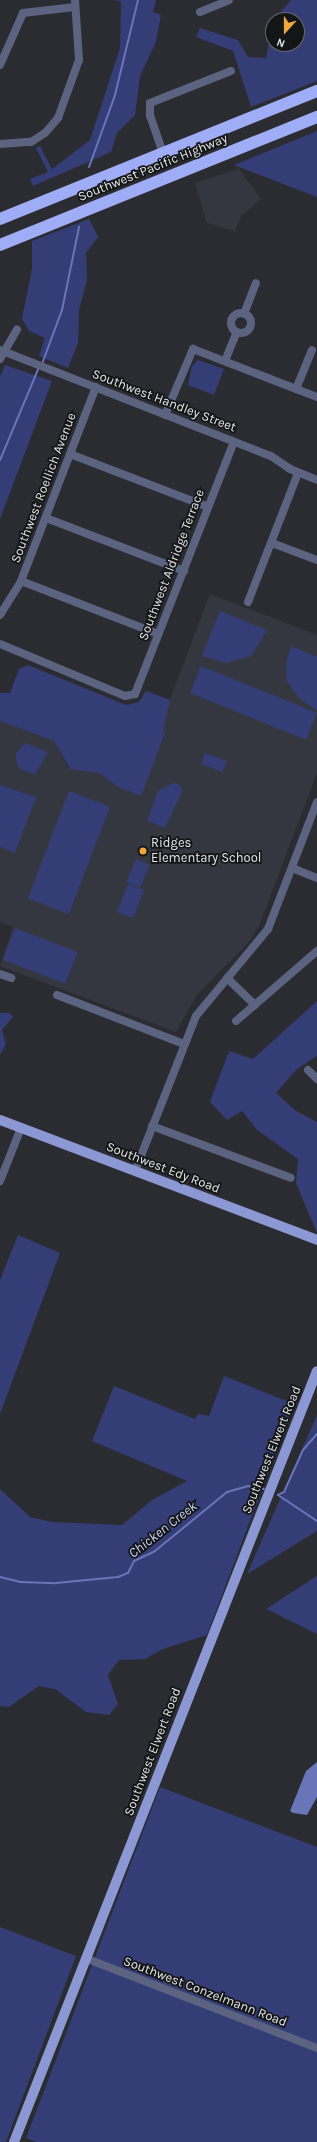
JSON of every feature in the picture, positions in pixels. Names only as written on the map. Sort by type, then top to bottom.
[{"type":"highway","name":"Southwest Pacific Highway","points":[[0,219],[317,91]]},
{"type":"highway","name":"Southwest Pacific Highway","points":[[0,246],[317,117]]},
{"type":"main road","name":"Southwest Edy Road","points":[[0,1120],[317,1240]]},
{"type":"main road","name":"Southwest Elwert Road","points":[[14,2142],[85,1958],[317,1371]]},
{"type":"street","points":[[200,12],[229,0]]},
{"type":"street","points":[[0,65],[23,13],[75,4],[80,57],[58,118],[34,140],[16,145],[0,144]]},
{"type":"street","points":[[163,153],[150,116],[150,103],[231,71]]},
{"type":"street","points":[[244,314],[256,283]]},
{"type":"street","points":[[237,332],[249,328],[251,321],[244,314]]},
{"type":"street","points":[[225,361],[237,332],[232,319],[234,315],[244,314]]},
{"type":"street","points":[[1,354],[17,329]]},
{"type":"street","points":[[165,415],[193,349],[317,397]]},
{"type":"street","points":[[296,388],[312,350]]},
{"type":"street","name":"Southwest Handley Street","points":[[1,354],[96,387],[271,456],[298,472],[317,480]]},
{"type":"street","name":"Southwest Roellich Avenue","points":[[0,615],[21,581],[96,387]]},
{"type":"street","name":"Southwest Aldridge Terrace","points":[[0,644],[132,696],[184,571],[234,442]]},
{"type":"street","points":[[70,454],[208,507]]},
{"type":"street","points":[[248,602],[272,543],[298,472]]},
{"type":"street","points":[[46,518],[184,571]]},
{"type":"street","points":[[272,543],[317,560]]},
{"type":"street","points":[[21,581],[158,634]]},
{"type":"street","points":[[135,1172],[184,1044],[202,1005],[254,951],[268,929],[317,802]]},
{"type":"street","points":[[292,868],[317,878]]},
{"type":"street","points":[[236,1022],[317,951]]},
{"type":"street","points":[[0,974],[11,978]]},
{"type":"street","points":[[227,978],[254,1005]]},
{"type":"street","points":[[57,995],[184,1044]]},
{"type":"street","points":[[308,1070],[317,1079]]},
{"type":"street","points":[[152,1126],[291,1178]]},
{"type":"street","points":[[0,1181],[21,1128]]},
{"type":"street","name":"Southwest Conzelmann Road","points":[[85,1958],[317,2048]]},
{"type":"shaded area","points":[[116,0],[156,0],[153,12],[161,15],[156,42],[140,76],[135,115],[117,133],[111,152],[33,186],[30,179],[48,172],[36,148],[40,146],[52,169],[90,140],[120,48],[121,2]]},
{"type":"shaded area","points":[[291,0],[317,0],[317,81],[251,107],[233,51],[196,37],[200,28],[238,40],[248,57],[266,58],[267,52],[305,52],[305,12],[281,12]]},
{"type":"shaded area","points":[[317,131],[317,197],[234,165]]},
{"type":"shaded area","points":[[239,169],[261,199],[241,216],[235,231],[207,223],[195,183]]},
{"type":"shaded area","points":[[89,219],[98,237],[86,253],[87,280],[79,310],[78,343],[68,368],[39,356],[45,338],[29,331],[22,319],[32,269],[32,241]]},
{"type":"shaded area","points":[[198,360],[224,369],[214,395],[188,385],[192,366]]},
{"type":"shaded area","points":[[5,365],[52,381],[0,519],[0,377]]},
{"type":"shaded area","name":"Ridges Elementary School","points":[[210,594],[317,635],[317,773],[259,926],[248,943],[196,996],[176,1032],[0,966],[13,927],[0,922],[0,721],[54,741],[68,768],[99,773],[117,786],[163,731],[166,710]]},
{"type":"shaded area","points":[[220,611],[267,630],[251,656],[227,663],[202,656]]},
{"type":"shaded area","points":[[291,646],[317,657],[317,711],[298,697],[287,681],[286,663]]},
{"type":"shaded area","points":[[28,665],[126,705],[139,702],[146,691],[170,700],[163,731],[165,733],[141,796],[118,787],[99,773],[70,769],[54,741],[0,721],[0,693],[10,693],[19,669]]},
{"type":"shaded area","points":[[201,666],[317,713],[306,740],[190,693]]},
{"type":"shaded area","points":[[25,743],[48,752],[35,775],[20,769],[16,760],[16,753]]},
{"type":"shaded area","points":[[205,753],[227,761],[223,772],[201,764]]},
{"type":"shaded area","points":[[172,783],[179,784],[183,790],[165,828],[147,821],[158,791]]},
{"type":"shaded area","points":[[0,785],[36,797],[15,853],[0,847]]},
{"type":"shaded area","points":[[69,791],[110,807],[69,914],[28,898]]},
{"type":"shaded area","points":[[136,859],[150,865],[140,888],[126,882]]},
{"type":"shaded area","points":[[128,884],[144,890],[133,918],[117,912]]},
{"type":"shaded area","points":[[15,928],[78,952],[65,984],[3,960]]},
{"type":"shaded area","points":[[317,1001],[317,1056],[297,1069],[276,1093],[296,1111],[317,1122],[317,1233],[296,1183],[298,1159],[257,1130],[242,1111],[227,1120],[210,1102],[229,1051],[253,1059]]},
{"type":"shaded area","points":[[0,1013],[9,1013],[13,1017],[2,1030],[6,1044],[0,1055]]},
{"type":"shaded area","points":[[18,1235],[60,1253],[0,1414],[0,1280]]},
{"type":"shaded area","points":[[224,1376],[294,1404],[207,1635],[163,1649],[145,1659],[119,1660],[108,1675],[118,1704],[109,1715],[86,1712],[55,1689],[39,1686],[9,1707],[0,1706],[0,1489],[30,1517],[52,1522],[122,1525],[152,1500],[187,1481],[92,1441],[114,1386],[195,1419],[198,1414],[209,1416]]},
{"type":"shaded area","points":[[317,1415],[317,1531],[247,1574]]},
{"type":"shaded area","points":[[317,1576],[317,1634],[266,1609]]},
{"type":"shaded area","points":[[317,1762],[317,1797],[307,1815],[293,1813],[290,1811],[306,1771]]},
{"type":"shaded area","points":[[160,1787],[317,1847],[317,2142],[36,2142],[26,2138]]},
{"type":"shaded area","points":[[0,1927],[76,1956],[6,2142],[0,2142]]},
{"type":"waterway","points":[[89,167],[115,95],[138,0]]},
{"type":"waterway","points":[[42,364],[62,310],[79,227]]},
{"type":"waterway","points":[[0,460],[39,367]]},
{"type":"waterway","name":"Chicken Creek","points":[[278,1495],[284,1492],[303,1450],[317,1434]]},
{"type":"waterway","name":"Chicken Creek","points":[[0,1577],[20,1582],[56,1583],[118,1577],[128,1573],[134,1561],[155,1551],[227,1492],[248,1486],[264,1489]]},
{"type":"waterway","points":[[278,1495],[317,1521]]},
{"type":"place","name":"Ridges Elementary School","points":[[143,851]]}]
